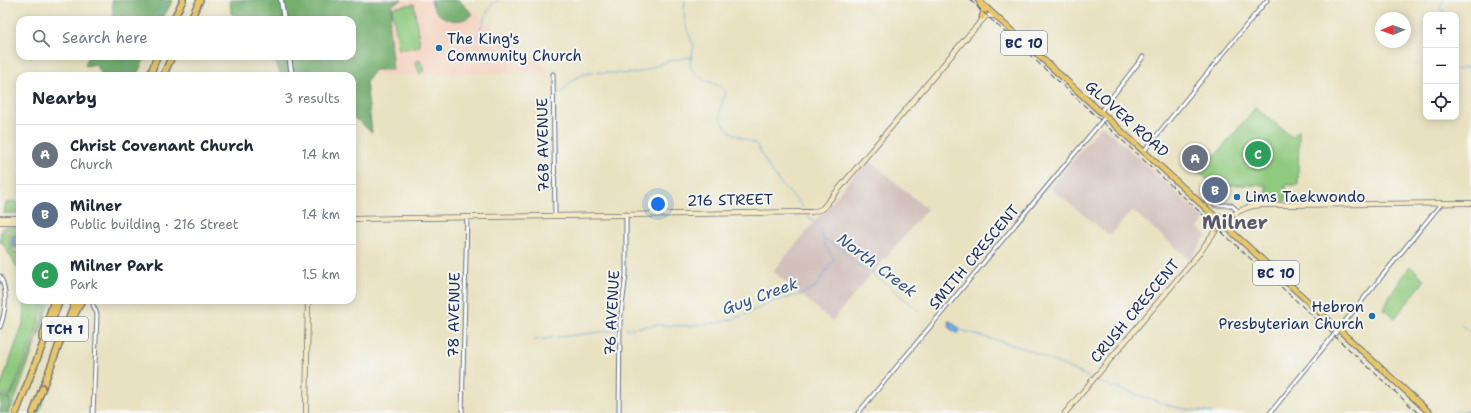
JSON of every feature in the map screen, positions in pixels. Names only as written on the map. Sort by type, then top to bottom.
[{"type":"highway","points":[[175,16],[183,0]]},
{"type":"highway","points":[[192,16],[200,0]]},
{"type":"highway","points":[[977,0],[983,8],[982,17]]},
{"type":"highway","name":"GLOVER ROAD","points":[[977,0],[1055,69],[1430,413]]},
{"type":"highway","name":"GLOVER ROAD","points":[[982,0],[993,13]]},
{"type":"highway","points":[[148,72],[155,60]]},
{"type":"highway","points":[[151,72],[155,60]]},
{"type":"highway","points":[[166,72],[170,60]]},
{"type":"highway","points":[[1213,215],[1225,218],[1233,215]]},
{"type":"highway","points":[[1213,215],[1216,223],[1216,230]]},
{"type":"highway","points":[[31,374],[53,304]]},
{"type":"highway","name":"TCH 1","points":[[16,413],[58,304]]},
{"type":"highway","name":"TCH 1","points":[[33,413],[75,304]]},
{"type":"highway","points":[[54,359],[80,304]]},
{"type":"main road","points":[[966,38],[986,13],[993,13]]},
{"type":"main road","name":"216 STREET","points":[[356,219],[812,212],[822,209],[966,38],[986,16],[993,13]]},
{"type":"main road","points":[[1223,224],[1238,211],[1261,204],[1471,203]]},
{"type":"main road","points":[[0,218],[16,218]]},
{"type":"main road","points":[[0,222],[16,222]]},
{"type":"main road","name":"CRUSH CRESCENT","points":[[1065,413],[1216,230],[1223,224]]},
{"type":"main road","points":[[306,413],[308,304]]},
{"type":"street","points":[[281,0],[283,16]]},
{"type":"street","points":[[1144,151],[1267,0]]},
{"type":"street","points":[[1101,111],[1143,57]]},
{"type":"street","points":[[290,60],[291,72]]},
{"type":"street","name":"76B AVENUE","points":[[553,74],[555,215]]},
{"type":"street","name":"SMITH CRESCENT","points":[[858,413],[1106,116]]},
{"type":"street","points":[[1270,413],[1441,204]]},
{"type":"street","points":[[1215,205],[1231,205],[1238,211]]},
{"type":"street","name":"76 AVENUE","points":[[619,413],[620,322],[626,274],[626,214]]},
{"type":"street","name":"78 AVENUE","points":[[462,413],[467,217]]},
{"type":"street","points":[[0,276],[5,286],[4,316],[0,327]]},
{"type":"street","points":[[93,305],[97,314],[93,413]]},
{"type":"shaded area","points":[[367,0],[458,0],[551,72],[368,76]]},
{"type":"shaded area","points":[[1102,125],[1205,219],[1198,228],[1207,235],[1190,260],[1132,210],[1110,236],[1050,188]]},
{"type":"shaded area","points":[[868,159],[927,209],[832,321],[773,271]]},
{"type":"green space","points":[[112,0],[173,0],[164,16],[113,16]]},
{"type":"green space","points":[[230,0],[402,0],[393,4],[389,27],[393,70],[374,70],[366,82],[372,133],[356,119],[356,72],[279,72],[276,63],[269,60],[356,60],[356,16],[233,16],[231,13]]},
{"type":"green space","points":[[431,0],[459,0],[473,14],[461,20],[448,19],[437,12],[433,7]]},
{"type":"green space","points":[[414,4],[420,46],[399,50],[392,8]]},
{"type":"green space","points":[[87,60],[144,60],[138,72],[100,72],[96,64],[86,66],[85,64]]},
{"type":"green space","points":[[420,60],[424,71],[420,74],[415,62]]},
{"type":"green space","points":[[1256,107],[1292,137],[1299,130],[1298,185],[1286,185],[1286,201],[1266,201],[1266,185],[1214,185],[1195,169],[1209,151],[1215,156]]},
{"type":"green space","points":[[16,202],[16,213],[4,213],[6,203]]},
{"type":"green space","points":[[4,226],[16,227],[16,248],[12,249],[10,232]]},
{"type":"green space","points":[[3,227],[8,233],[10,249],[16,252],[16,265],[2,242],[0,242]]},
{"type":"green space","points":[[1410,266],[1425,280],[1395,318],[1384,309],[1389,297]]},
{"type":"green space","points":[[25,304],[42,304],[39,324],[11,394],[8,395],[0,393],[0,388],[24,321]]},
{"type":"green space","points":[[44,304],[50,304],[10,413],[7,413],[11,403],[8,397],[12,395],[42,323]]},
{"type":"green space","points":[[58,359],[39,413],[37,413]]},
{"type":"green space","points":[[0,395],[8,397],[11,403],[7,413],[0,413]]},
{"type":"water","points":[[16,235],[16,246],[13,245],[13,236]]},
{"type":"water","points":[[948,321],[960,329],[958,334],[950,329]]},
{"type":"waterway","name":"Guy Creek","points":[[155,16],[161,11],[165,0]]},
{"type":"waterway","points":[[476,38],[491,5],[499,0]]},
{"type":"waterway","name":"Guy Creek","points":[[685,0],[685,24],[694,46],[690,65],[698,76],[722,88],[726,94],[720,112],[726,128],[740,137],[756,144],[774,175],[803,208]]},
{"type":"waterway","points":[[1444,0],[1439,8],[1444,10],[1444,12]]},
{"type":"waterway","points":[[562,93],[570,83],[579,76],[588,73],[598,72],[630,74],[641,72],[666,62],[692,57]]},
{"type":"waterway","name":"Guy Creek","points":[[127,72],[129,60]]},
{"type":"waterway","points":[[1459,69],[1471,67]]},
{"type":"waterway","name":"Guy Creek","points":[[626,329],[655,325],[689,326],[722,322],[739,317],[772,302],[799,295],[815,288],[834,259],[825,245],[820,230],[808,215]]},
{"type":"waterway","name":"North Creek","points":[[822,238],[843,250],[854,262],[883,281],[919,311]]},
{"type":"waterway","points":[[1462,326],[1471,332]]},
{"type":"waterway","name":"Guy Creek","points":[[534,340],[617,330]]},
{"type":"waterway","name":"North Creek","points":[[960,330],[1024,348],[1052,361]]},
{"type":"waterway","name":"North Creek","points":[[1053,361],[1091,378]]},
{"type":"waterway","name":"North Creek","points":[[1096,381],[1174,407],[1212,413]]},
{"type":"waterway","points":[[1450,413],[1471,410]]},
{"type":"railway","points":[[970,0],[1418,413]]},
{"type":"place","name":"The King's Community Church","points":[[439,48]]},
{"type":"place","name":"Milner Park","points":[[1258,154]]},
{"type":"place","name":"Christ Covenant Church","points":[[1195,158]]},
{"type":"place","name":"Milner","points":[[1215,190]]},
{"type":"place","name":"Lims Taekwondo","points":[[1237,197]]},
{"type":"place","name":"Hebron Presbyterian Church","points":[[1372,316]]},
{"type":"district","name":"Milner","points":[[1235,222]]}]
